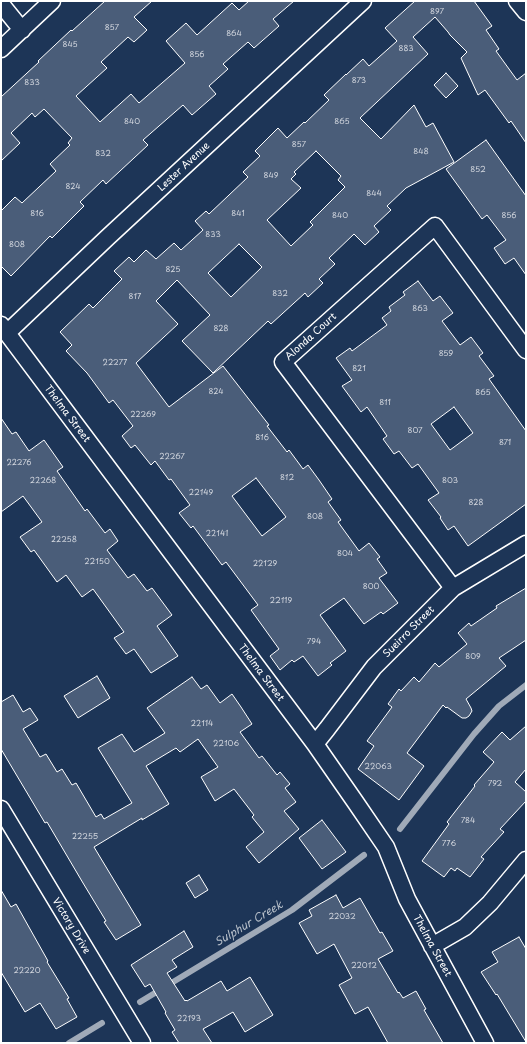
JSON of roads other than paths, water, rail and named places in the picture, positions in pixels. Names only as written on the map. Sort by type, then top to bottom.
[{"type":"street","points":[[1,49],[52,1]]},
{"type":"street","name":"Lester Avenue","points":[[4,329],[103,242],[363,1]]},
{"type":"street","points":[[518,1],[526,12]]},
{"type":"street","points":[[1,4],[22,30]]},
{"type":"street","name":"Alonda Court","points":[[453,588],[283,362],[435,226],[526,350]]},
{"type":"street","name":"Thelma Street","points":[[4,329],[314,744],[386,847],[407,899],[485,1043]]},
{"type":"street","name":"Sueirro Street","points":[[314,744],[374,667],[453,588],[526,544]]},
{"type":"street","name":"Victory Drive","points":[[1,809],[142,1043]]},
{"type":"street","points":[[432,946],[465,927],[490,903],[526,860]]},
{"type":"waterway","name":"Sulphur Creek","points":[[400,829],[474,734],[499,706],[526,685]]},
{"type":"waterway","name":"Sulphur Creek","points":[[140,1002],[292,910],[364,855]]},
{"type":"waterway","name":"Sulphur Creek","points":[[69,1043],[102,1023]]}]
